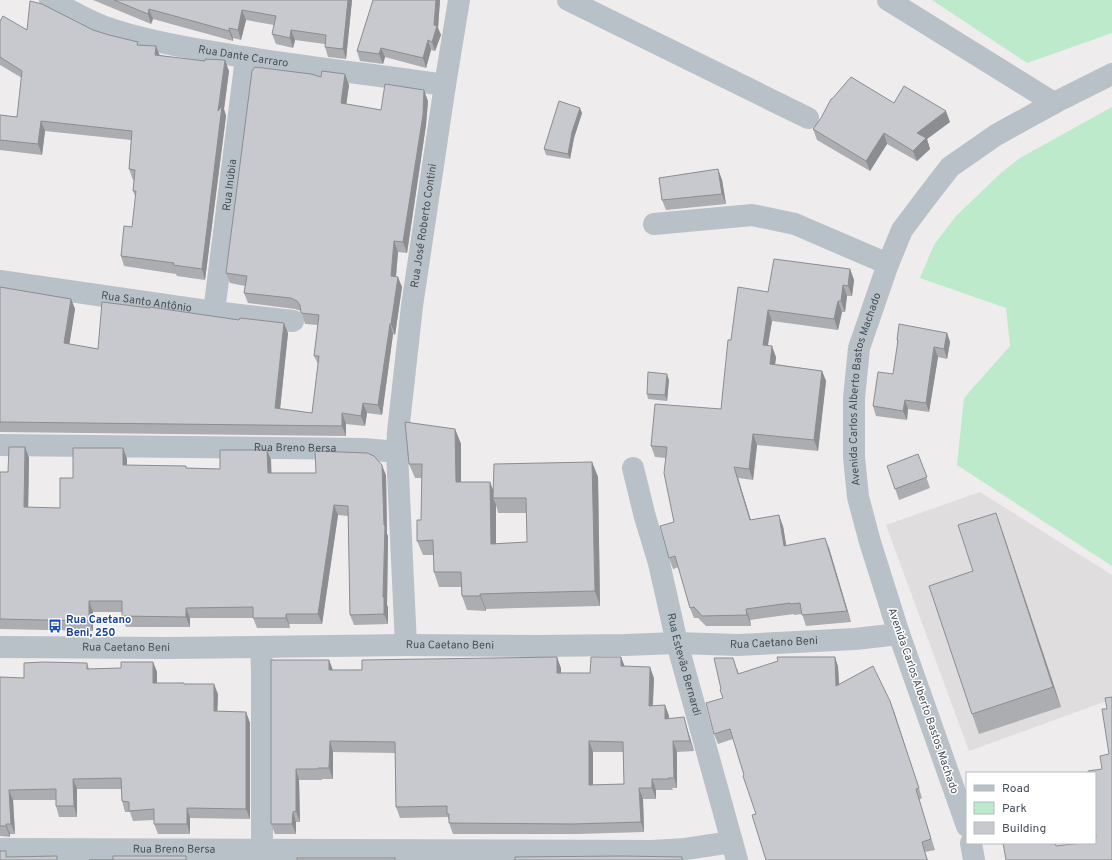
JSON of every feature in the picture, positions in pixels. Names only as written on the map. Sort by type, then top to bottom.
[{"type":"street","name":"Rua Dante Carraro","points":[[50,0],[103,26],[159,43],[246,58],[445,85]]},
{"type":"street","name":"Rua José Roberto Contini","points":[[398,452],[412,306],[459,0]]},
{"type":"street","points":[[568,0],[808,118]]},
{"type":"street","points":[[888,0],[1054,103]]},
{"type":"street","name":"Rua Inúbia","points":[[214,312],[246,58]]},
{"type":"street","name":"Avenida Carlos Alberto Bastos Machado","points":[[966,823],[899,634],[872,549],[858,497],[854,457],[854,398],[859,348],[888,264],[902,230],[950,168],[996,135],[1054,103],[1112,74]]},
{"type":"street","points":[[654,224],[752,215],[795,224],[888,264]]},
{"type":"street","name":"Rua Santo Antônio","points":[[0,281],[214,312],[293,321]]},
{"type":"street","name":"Rua Breno Bersa","points":[[0,445],[364,449],[398,452]]},
{"type":"street","points":[[398,452],[406,645]]},
{"type":"street","name":"Rua Estevão Bernardi","points":[[633,468],[660,563],[677,643],[735,851]]},
{"type":"street","name":"Rua Caetano Beni","points":[[0,647],[168,648],[406,645],[625,646],[677,643],[738,645],[855,639],[899,634]]},
{"type":"street","points":[[261,647],[262,850]]},
{"type":"street","points":[[971,844],[974,860]]},
{"type":"street","name":"Rua Breno Bersa","points":[[0,850],[652,851],[685,849],[735,851]]},
{"type":"shaded area","points":[[980,492],[1112,575],[1112,699],[969,751],[886,525]]},
{"type":"green space","points":[[932,0],[1112,0],[1112,33],[1027,63]]},
{"type":"green space","points":[[1112,107],[1112,566],[957,465],[964,398],[1010,346],[1006,308],[920,278],[934,245],[956,216],[1001,173],[1020,158]]},
{"type":"building","points":[[114,0],[348,0],[343,49],[325,47],[326,35],[291,30],[290,38],[272,34],[276,16],[242,10],[238,30],[229,28],[229,31],[149,9],[148,14]]},
{"type":"building","points":[[373,0],[436,0],[434,25],[437,26],[432,42],[428,40],[423,58],[381,48],[379,54],[357,51]]},
{"type":"building","points":[[30,1],[42,4],[93,30],[138,42],[137,45],[156,46],[155,55],[205,61],[205,59],[225,60],[218,111],[222,106],[202,269],[173,265],[174,263],[121,256],[124,226],[132,227],[136,191],[133,191],[135,170],[129,169],[132,131],[41,121],[38,144],[0,140],[0,115],[17,117],[22,71],[0,57],[0,21],[3,16],[27,30]]},
{"type":"building","points":[[255,67],[311,74],[321,77],[322,71],[345,74],[341,103],[381,110],[385,84],[424,90],[423,115],[403,242],[394,241],[391,276],[398,277],[378,405],[363,403],[361,416],[342,413],[342,426],[0,422],[0,287],[71,299],[64,343],[98,349],[102,302],[150,307],[239,320],[240,318],[284,323],[275,408],[312,413],[319,356],[314,356],[319,315],[301,313],[300,305],[297,301],[291,298],[244,293],[247,276],[226,273],[252,71]]},
{"type":"building","points":[[851,77],[894,103],[904,86],[946,111],[917,133],[926,138],[913,151],[884,133],[866,161],[813,129],[821,118],[831,99]]},
{"type":"building","points":[[559,101],[580,108],[572,132],[568,154],[544,149]]},
{"type":"building","points":[[718,169],[722,194],[662,200],[659,178]]},
{"type":"building","points":[[774,259],[850,269],[848,286],[843,285],[841,301],[838,301],[834,319],[768,310],[763,345],[772,346],[770,364],[822,371],[814,440],[753,434],[749,469],[734,467],[750,520],[779,515],[784,546],[825,538],[847,611],[802,615],[800,603],[790,603],[746,609],[747,615],[702,616],[694,607],[690,608],[675,556],[669,558],[660,526],[674,522],[664,473],[667,447],[651,446],[655,404],[721,409],[728,340],[731,340],[738,287],[768,292]]},
{"type":"building","points":[[899,324],[947,333],[944,349],[934,347],[926,403],[905,400],[903,411],[873,406],[878,372],[893,374]]},
{"type":"building","points":[[648,372],[667,374],[665,395],[647,394]]},
{"type":"building","points":[[405,422],[455,429],[456,482],[490,482],[491,544],[527,542],[526,498],[493,498],[494,464],[592,462],[595,591],[480,594],[480,596],[462,596],[461,572],[434,572],[433,540],[417,541],[417,520],[421,520],[422,464],[409,464]]},
{"type":"building","points":[[9,447],[25,447],[24,507],[60,508],[60,478],[73,478],[73,448],[123,448],[123,465],[186,466],[186,468],[220,469],[220,450],[267,450],[268,473],[316,473],[315,451],[367,453],[374,456],[382,465],[385,526],[384,614],[350,615],[348,506],[334,505],[318,614],[286,614],[286,618],[253,618],[253,607],[186,608],[186,617],[122,616],[122,601],[89,601],[89,621],[0,619],[0,472],[8,472]]},
{"type":"building","points":[[918,454],[927,477],[895,489],[887,466]]},
{"type":"building","points":[[996,513],[1053,687],[972,714],[929,586],[973,571],[958,525]]},
{"type":"building","points":[[557,657],[557,673],[590,673],[591,657],[621,657],[621,666],[650,667],[649,706],[665,705],[665,719],[684,717],[690,741],[673,741],[674,778],[652,779],[652,788],[639,788],[641,822],[573,824],[449,823],[447,806],[396,807],[395,742],[330,741],[329,768],[296,769],[296,811],[293,812],[292,824],[271,824],[271,660],[329,660],[329,670],[362,670],[362,660]],"holes":[[[589,741],[623,742],[624,784],[589,785]]]},
{"type":"building","points":[[777,657],[835,657],[836,686],[873,666],[890,701],[919,788],[916,789],[931,839],[922,842],[927,860],[766,860],[752,815],[756,814],[743,776],[744,775],[730,729],[714,734],[706,703],[723,698],[714,658],[733,658],[738,674],[778,661]]},
{"type":"building","points":[[121,662],[153,662],[153,683],[214,684],[214,711],[246,712],[246,809],[187,808],[187,824],[154,824],[154,809],[129,811],[129,802],[122,801],[121,778],[73,779],[74,806],[56,806],[56,789],[9,790],[11,824],[0,826],[0,677],[24,678],[24,663],[87,663],[87,669],[121,668]]},
{"type":"building","points":[[1112,697],[1112,860],[1006,860],[1003,844],[1055,844],[1056,846],[1096,844],[1096,772],[1088,771],[1102,769],[1100,756],[1109,754],[1102,709],[1107,709],[1105,698]]},
{"type":"building","points":[[0,851],[6,851],[6,857],[57,856],[57,860],[0,860]]},
{"type":"building","points":[[113,856],[186,856],[186,860],[113,860]]},
{"type":"building","points":[[515,857],[682,857],[682,860],[515,860]]},
{"type":"building","points":[[297,858],[395,858],[395,860],[297,860]]},
{"type":"place","name":"Rua Caetano Beni, 250","points":[[55,626]]}]
